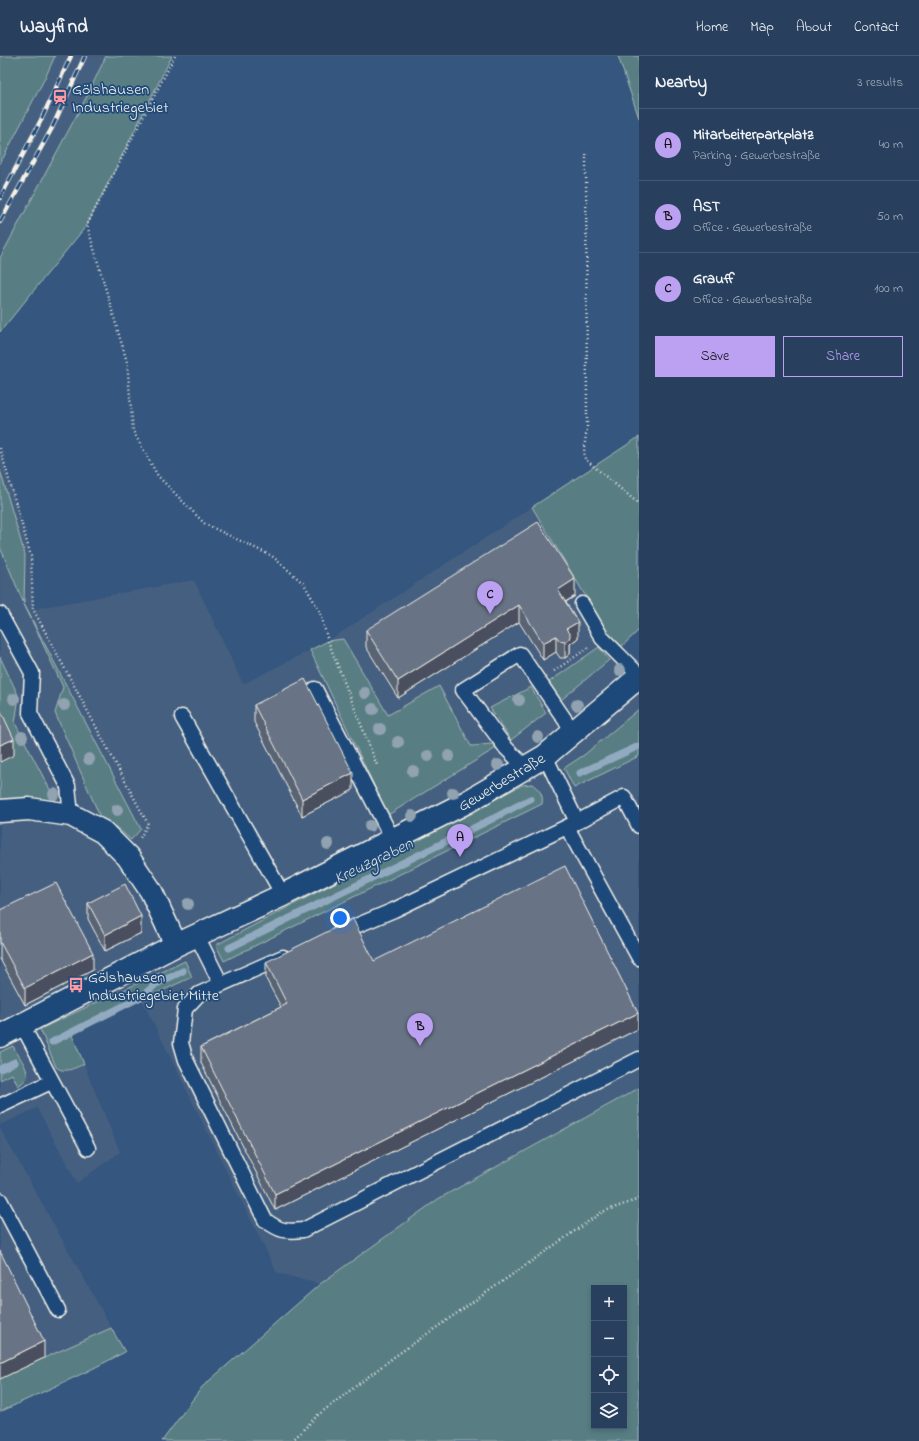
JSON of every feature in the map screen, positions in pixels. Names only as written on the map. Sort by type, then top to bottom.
[{"type":"street","name":"Gewerbestraße","points":[[0,1036],[176,945],[283,895],[467,802],[545,756],[574,733],[639,676]]},
{"type":"street","points":[[0,811],[29,809],[71,815],[103,832],[128,857],[151,891],[176,945]]},
{"type":"lane","points":[[582,604],[602,638],[639,676]]},
{"type":"lane","points":[[0,614],[32,673],[30,713],[68,786],[71,815]]},
{"type":"lane","points":[[526,768],[506,748],[463,690],[520,654],[574,733]]},
{"type":"lane","points":[[315,689],[392,840]]},
{"type":"lane","points":[[182,717],[283,895]]},
{"type":"lane","points":[[545,756],[572,825],[639,958]]},
{"type":"lane","points":[[329,938],[394,910],[572,825],[624,797],[639,826]]},
{"type":"lane","points":[[197,936],[221,984]]},
{"type":"lane","points":[[293,953],[199,994],[185,1009],[182,1043],[186,1060],[266,1220],[276,1228],[291,1231],[303,1230],[639,1059]]},
{"type":"lane","points":[[22,1025],[51,1082],[88,1148]]},
{"type":"lane","points":[[0,1106],[51,1082]]},
{"type":"lane","points":[[0,1200],[58,1310]]},
{"type":"path","points":[[175,56],[87,224],[127,362],[134,431],[158,476],[205,524],[272,556],[304,584],[320,612],[328,641],[368,746],[378,766]]},
{"type":"path","points":[[586,154],[587,429],[584,448],[586,459],[639,504]]},
{"type":"path","points":[[0,448],[31,556],[33,609],[148,824],[128,857]]},
{"type":"path","points":[[538,681],[602,638]]},
{"type":"path","points":[[292,1441],[318,1415],[394,1356],[602,1212],[639,1199]]},
{"type":"shaded area","points":[[55,56],[106,56],[88,94],[0,258],[0,164]]},
{"type":"shaded area","points":[[639,437],[639,631],[620,650],[639,669],[639,1088],[438,1199],[320,1284],[277,1273],[141,998],[71,1033],[120,1152],[77,1183],[37,1108],[0,1125],[0,448],[31,556],[33,609],[194,580],[243,684],[328,641]]},
{"type":"shaded area","points":[[0,1128],[125,1352],[0,1412]]},
{"type":"green space","points":[[0,56],[55,56],[0,164]]},
{"type":"green space","points":[[106,56],[172,56],[87,225],[0,332],[0,258],[88,94]]},
{"type":"green space","points":[[618,56],[639,56],[639,118]]},
{"type":"green space","points":[[639,437],[639,630],[620,648],[609,635],[532,507]]},
{"type":"green space","points":[[0,470],[25,555],[24,604],[0,547]]},
{"type":"green space","points":[[24,604],[141,829],[131,840],[114,825],[101,819],[55,713],[63,687]]},
{"type":"green space","points":[[343,639],[388,715],[439,686],[471,746],[493,744],[496,748],[388,815],[310,650],[328,641]]},
{"type":"green space","points":[[599,647],[609,660],[561,700],[549,682]]},
{"type":"green space","points":[[0,657],[19,697],[15,723],[57,803],[0,802]]},
{"type":"green space","points":[[531,687],[546,713],[511,740],[490,708]]},
{"type":"green space","points":[[639,709],[639,756],[574,788],[564,768],[584,755]]},
{"type":"green space","points":[[532,784],[540,792],[542,804],[224,961],[216,945],[522,785]]},
{"type":"green space","points":[[185,961],[192,977],[142,1000],[140,998],[71,1033],[84,1064],[73,1069],[66,1070],[56,1067],[40,1029]]},
{"type":"green space","points":[[13,1046],[27,1072],[26,1079],[18,1086],[12,1074],[0,1080],[0,1052]]},
{"type":"green space","points":[[639,1088],[639,1441],[162,1441],[202,1387],[320,1284],[438,1199]]},
{"type":"green space","points":[[111,1328],[125,1352],[0,1412],[0,1379]]},
{"type":"building","points":[[538,522],[575,579],[558,590],[578,622],[566,629],[570,633],[569,639],[565,642],[560,641],[556,636],[543,643],[519,605],[398,681],[366,630]]},
{"type":"building","points":[[305,679],[353,773],[302,799],[254,705]]},
{"type":"building","points":[[0,709],[14,739],[0,745]]},
{"type":"building","points":[[565,866],[638,1013],[275,1194],[201,1047],[287,1004],[266,962],[353,919],[374,961]]},
{"type":"building","points":[[56,883],[93,953],[25,988],[0,942],[0,910]]},
{"type":"building","points":[[125,884],[141,916],[105,935],[88,903]]},
{"type":"building","points":[[0,1251],[44,1341],[0,1363]]},
{"type":"waterway","name":"Kreuzgraben","points":[[580,773],[639,746]]},
{"type":"waterway","name":"Kreuzgraben","points":[[229,948],[530,799]]},
{"type":"waterway","name":"Kreuzgraben","points":[[52,1042],[141,997],[156,984],[183,971]]},
{"type":"waterway","name":"Kreuzgraben","points":[[0,1069],[15,1062]]},
{"type":"railway","points":[[0,198],[41,120],[71,56]]},
{"type":"railway","points":[[0,222],[52,128],[85,56]]},
{"type":"place","name":"Gölshausen Industriegebiet","points":[[60,97]]},
{"type":"place","name":"Grauff","points":[[490,614]]},
{"type":"place","name":"Mitarbeiterparkplatz","points":[[460,857]]},
{"type":"place","name":"Gölshausen Industriegebiet Mitte","points":[[76,985]]},
{"type":"place","name":"AST","points":[[420,1046]]}]
